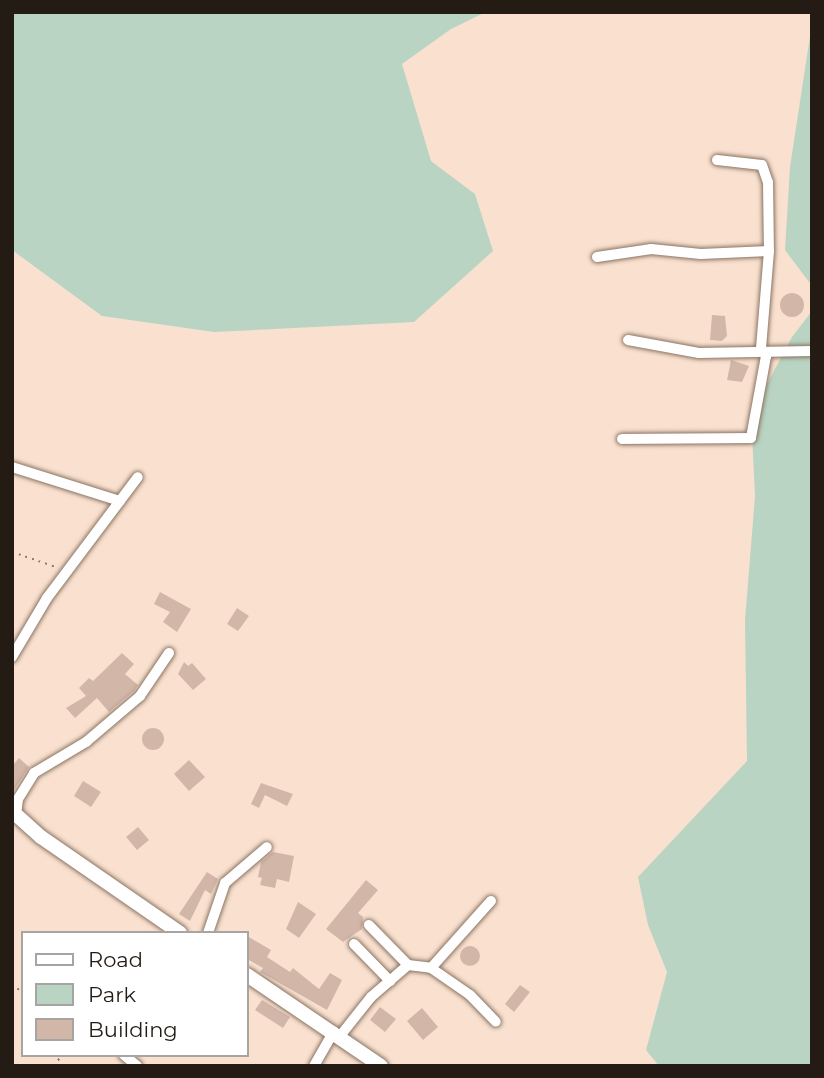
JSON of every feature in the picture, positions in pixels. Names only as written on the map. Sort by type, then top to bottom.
[{"type":"street","points":[[622,439],[751,438],[766,356],[761,349],[769,251],[768,182],[762,165],[717,160]]},
{"type":"street","points":[[597,257],[650,248],[701,254],[769,251]]},
{"type":"street","points":[[628,340],[699,353],[761,349],[812,351]]},
{"type":"street","points":[[12,467],[120,501]]},
{"type":"street","points":[[12,657],[67,571],[138,477]]},
{"type":"street","points":[[169,653],[140,696],[86,743],[34,773],[18,799],[14,813],[177,931]]},
{"type":"street","points":[[209,931],[225,883],[267,848]]},
{"type":"street","points":[[431,968],[491,901]]},
{"type":"street","points":[[369,925],[408,965],[431,968],[470,995],[496,1021]]},
{"type":"street","points":[[354,944],[390,981]]},
{"type":"street","points":[[314,1066],[337,1033],[408,965]]},
{"type":"street","points":[[248,976],[337,1033],[377,1065]]},
{"type":"path","points":[[12,552],[67,571]]},
{"type":"green space","points":[[12,12],[486,12],[451,29],[402,64],[431,161],[475,194],[493,251],[414,322],[214,332],[102,316],[12,250]]},
{"type":"green space","points":[[812,23],[812,286],[785,250],[790,167]]},
{"type":"green space","points":[[812,311],[812,1066],[659,1066],[646,1050],[667,972],[648,925],[638,877],[747,761],[745,620],[755,496],[751,414],[792,337]]},
{"type":"building","points":[[792,293],[801,296],[804,305],[801,314],[792,317],[783,314],[780,305],[783,296]]},
{"type":"building","points":[[712,315],[725,316],[727,336],[722,341],[710,340]]},
{"type":"building","points":[[731,360],[749,366],[742,382],[727,380]]},
{"type":"building","points":[[160,592],[191,609],[177,632],[163,622],[170,612],[154,604]]},
{"type":"building","points":[[237,608],[249,616],[238,631],[227,624]]},
{"type":"building","points":[[122,653],[134,664],[125,674],[138,685],[134,691],[109,712],[97,698],[75,718],[66,708],[86,696],[79,688],[89,678],[93,681]]},
{"type":"building","points":[[184,662],[188,666],[192,663],[206,679],[193,690],[178,674]]},
{"type":"building","points":[[149,728],[157,728],[164,735],[164,743],[157,750],[149,750],[142,743],[142,735]]},
{"type":"building","points":[[19,758],[29,767],[12,793],[12,766]]},
{"type":"building","points":[[189,760],[205,777],[189,791],[174,774]]},
{"type":"building","points":[[83,781],[101,792],[91,807],[74,796]]},
{"type":"building","points":[[261,783],[293,794],[287,806],[265,795],[259,808],[251,804]]},
{"type":"building","points":[[138,827],[149,840],[137,850],[126,837]]},
{"type":"building","points":[[273,852],[294,856],[289,882],[277,879],[275,888],[260,885],[262,878],[258,877],[261,862]]},
{"type":"building","points":[[207,872],[218,879],[211,894],[205,890],[190,921],[179,914]]},
{"type":"building","points":[[366,880],[378,890],[358,913],[363,917],[362,929],[343,942],[326,929]]},
{"type":"building","points":[[298,902],[316,914],[299,938],[286,929]]},
{"type":"building","points":[[248,937],[271,950],[267,957],[290,972],[293,968],[319,989],[330,973],[342,980],[327,1010],[260,972],[263,968],[248,960]]},
{"type":"building","points":[[466,946],[474,946],[480,956],[474,966],[466,966],[460,960],[460,952]]},
{"type":"building","points":[[520,985],[530,992],[514,1012],[505,1004]]},
{"type":"building","points":[[262,1000],[290,1017],[283,1028],[255,1010]]},
{"type":"building","points":[[380,1007],[396,1019],[385,1032],[370,1020]]},
{"type":"building","points":[[422,1008],[438,1027],[423,1040],[407,1021]]}]
